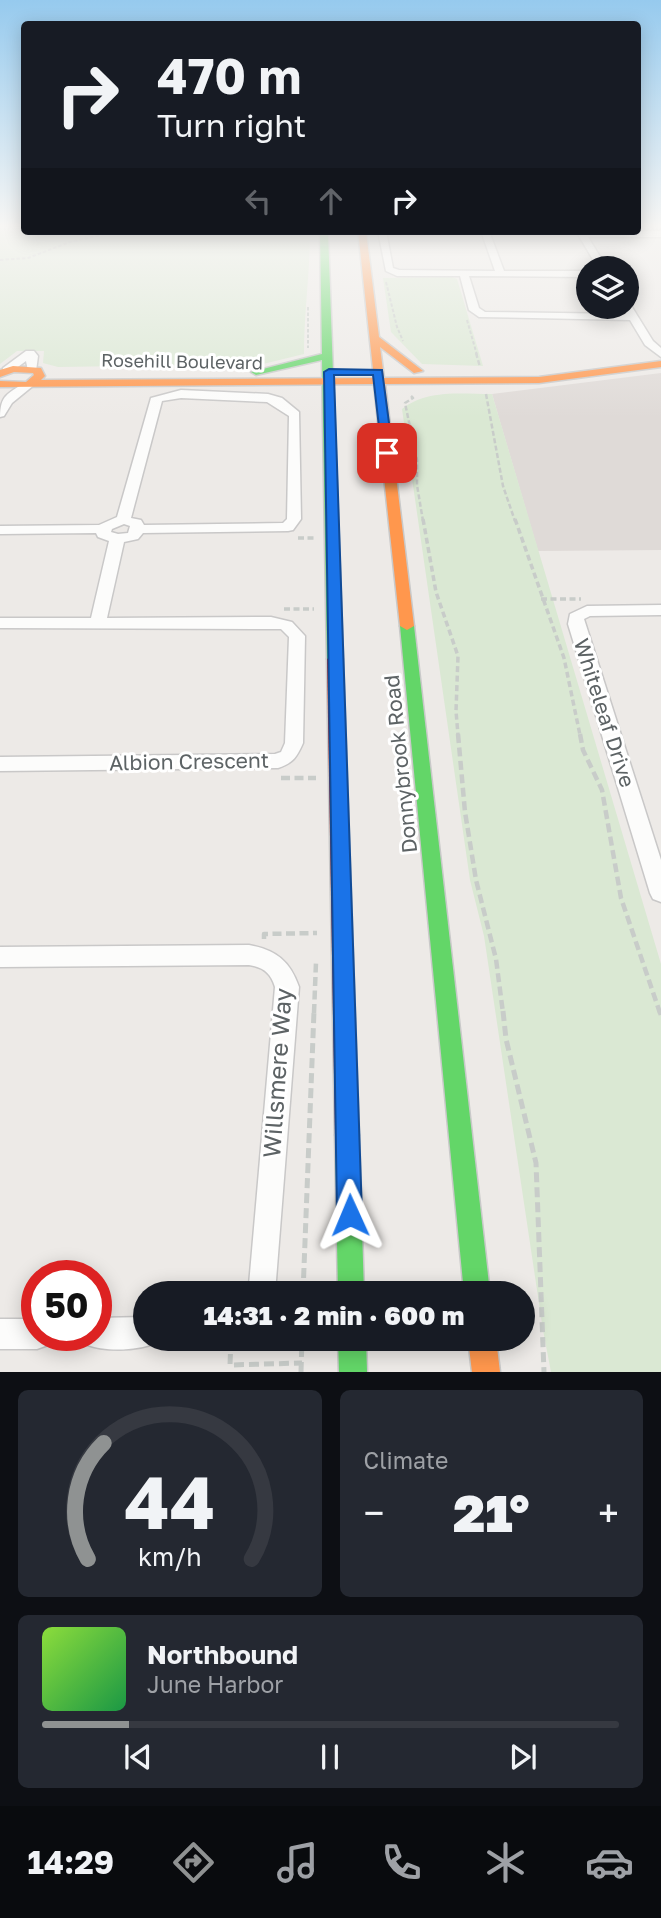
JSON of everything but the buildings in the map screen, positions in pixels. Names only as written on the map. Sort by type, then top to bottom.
[{"type":"main road","points":[[326,290],[351,1281]]},
{"type":"main road","name":"Donnybrook Road","points":[[369,290],[422,753],[476,1281]]},
{"type":"main road","points":[[374,338],[411,367],[478,379]]},
{"type":"main road","points":[[256,373],[303,362],[407,393],[526,373],[661,363]]},
{"type":"main road","points":[[380,384],[411,367]]},
{"type":"main road","name":"Rosehill Boulevard","points":[[33,377],[93,373],[329,370]]},
{"type":"main road","name":"Rosehill Boulevard","points":[[33,377],[291,383],[329,370]]},
{"type":"main road","points":[[3,380],[33,377]]},
{"type":"main road","points":[[380,384],[478,379]]},
{"type":"main road","points":[[291,383],[330,423]]},
{"type":"main road","points":[[352,1351],[353,1372]]},
{"type":"main road","points":[[483,1351],[486,1372]]},
{"type":"main road","points":[[485,1351],[493,1372]]},
{"type":"street","points":[[468,290],[474,310],[483,315],[576,316]]},
{"type":"street","points":[[635,319],[649,342],[661,354]]},
{"type":"street","points":[[0,414],[3,380],[33,377]]},
{"type":"street","points":[[102,529],[106,536],[117,539],[133,536],[139,529],[288,527],[294,519],[295,415],[278,401],[268,398],[181,394],[157,398],[123,520]]},
{"type":"street","points":[[0,530],[102,529],[111,522],[123,520],[136,523],[139,529]]},
{"type":"street","points":[[98,622],[117,539]]},
{"type":"street","name":"Whiteleaf Drive","points":[[661,610],[587,611],[576,617],[576,624],[661,892]]},
{"type":"street","points":[[0,623],[279,622]]},
{"type":"street","name":"Albion Crescent","points":[[0,764],[273,762],[288,756],[295,743],[297,636],[279,622]]},
{"type":"street","name":"Willsmere Way","points":[[0,957],[263,957],[275,962],[284,974],[287,986],[264,1281]]},
{"type":"street","points":[[112,1333],[133,1332]]},
{"type":"street","points":[[0,1335],[21,1334]]},
{"type":"path","points":[[390,290],[399,335],[418,360],[411,367]]},
{"type":"path","points":[[303,362],[298,357],[308,349],[309,300]]},
{"type":"path","points":[[465,311],[488,427],[503,463],[503,486],[564,658],[583,750],[603,790],[621,898],[661,1015]]},
{"type":"path","points":[[407,393],[413,398],[405,403],[417,460],[417,485],[436,592],[457,656],[456,711],[465,812],[476,880],[496,959],[506,1039],[536,1163],[544,1372]]},
{"type":"path","points":[[317,526],[317,550]]},
{"type":"path","points":[[279,622],[281,609],[317,609],[317,597]]},
{"type":"path","points":[[541,599],[593,598]]},
{"type":"path","points":[[273,762],[273,778],[316,778]]},
{"type":"path","points":[[316,765],[316,791]]},
{"type":"path","points":[[316,946],[317,920]]},
{"type":"path","points":[[263,957],[264,934],[317,933]]},
{"type":"path","points":[[303,1281],[316,960]]},
{"type":"path","points":[[231,1351],[230,1365],[302,1363]]},
{"type":"path","points":[[301,1372],[302,1351]]},
{"type":"shaded area","points":[[661,373],[661,550],[538,551],[492,394]]},
{"type":"green space","points":[[0,290],[307,290],[304,354],[263,364],[58,367],[43,363],[44,351],[17,351],[0,364]]},
{"type":"green space","points":[[385,290],[460,290],[483,366],[422,364],[391,332]]},
{"type":"green space","points":[[492,394],[661,964],[661,1372],[551,1372],[543,1330],[484,936],[470,880],[402,409],[433,395]]},
{"type":"traffic: fast","points":[[326,290],[335,659]]},
{"type":"traffic: fast","points":[[256,372],[329,356]]},
{"type":"traffic: fast","points":[[407,626],[476,1281]]},
{"type":"traffic: fast","points":[[347,1135],[351,1281]]},
{"type":"traffic: fast","points":[[352,1351],[353,1372]]},
{"type":"traffic: slow","points":[[369,290],[407,626]]},
{"type":"traffic: slow","points":[[374,338],[418,371]]},
{"type":"traffic: slow","points":[[34,383],[539,380],[661,364]]},
{"type":"traffic: slow","points":[[0,374],[13,369],[37,370],[40,376],[28,385],[0,384]]},
{"type":"traffic: slow","points":[[483,1351],[486,1372]]},
{"type":"traffic: jam","points":[[335,659],[347,1135]]},
{"type":"route","points":[[350,1215],[329,372],[378,372],[387,453]]}]
